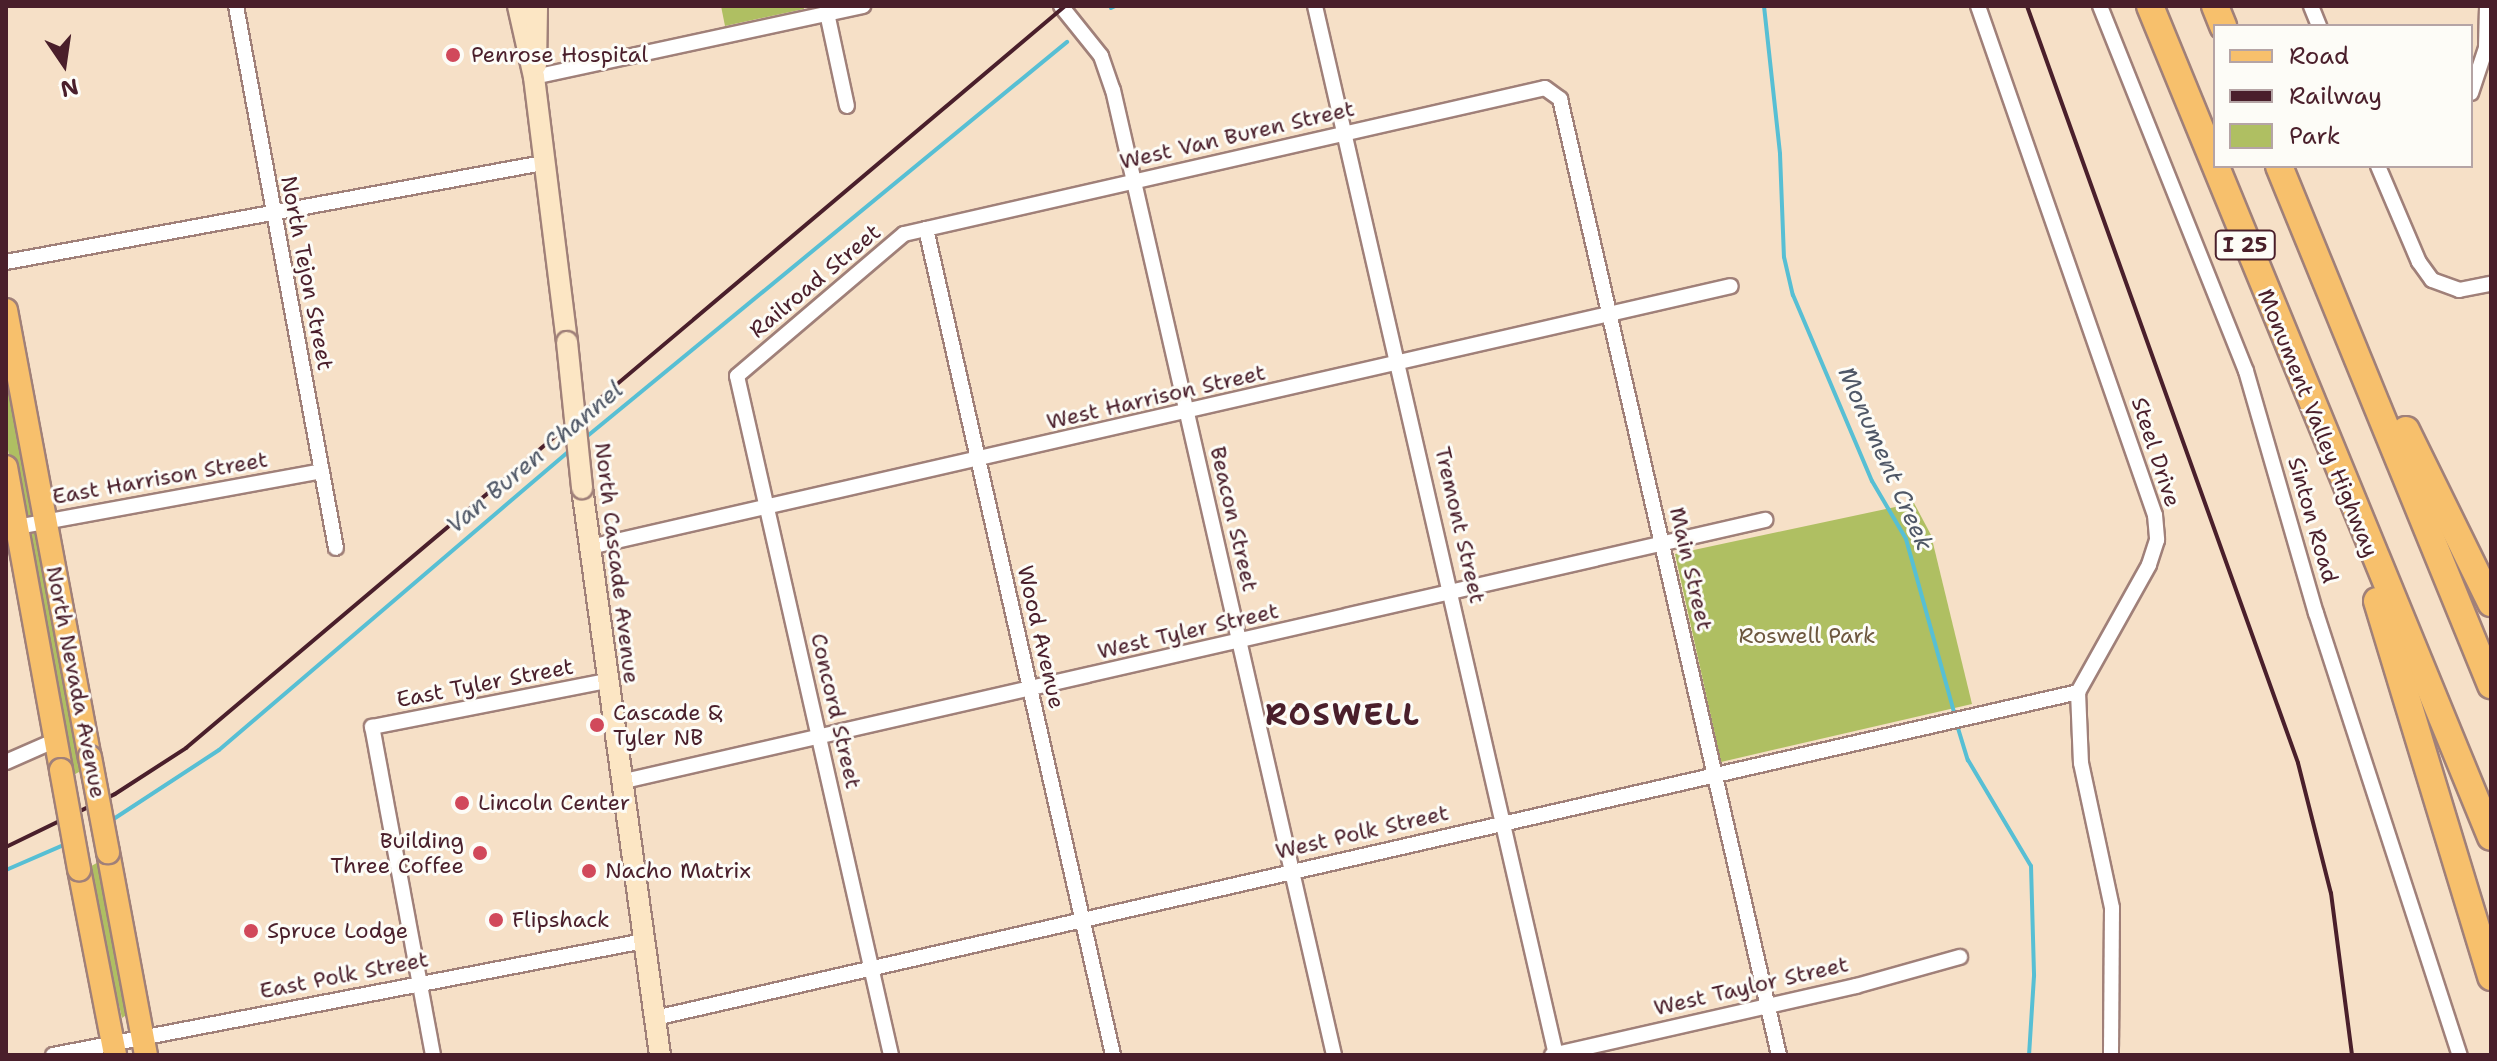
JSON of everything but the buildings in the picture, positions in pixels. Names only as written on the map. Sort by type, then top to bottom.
[{"type":"highway","name":"Monument Valley Highway","points":[[2150,6],[2213,162]]},
{"type":"highway","name":"Monument Valley Highway","points":[[2216,168],[2491,837]]},
{"type":"highway","name":"I 25","points":[[2280,168],[2491,685]]},
{"type":"highway","points":[[2332,293],[2491,603]]},
{"type":"highway","points":[[2343,483],[2491,977]]},
{"type":"main road","name":"North Cascade Avenue","points":[[532,7],[534,77],[582,488],[620,782],[660,1055]]},
{"type":"main road","name":"North Nevada Avenue","points":[[6,310],[144,1046]]},
{"type":"main road","name":"North Nevada Avenue","points":[[6,467],[12,528],[56,740],[114,1049]]},
{"type":"street","name":"North Tejon Street","points":[[236,6],[336,548]]},
{"type":"street","points":[[534,77],[833,10],[863,6]]},
{"type":"street","name":"Beacon Street","points":[[1061,6],[1101,56],[1134,181],[1334,1055]]},
{"type":"street","name":"Tremont Street","points":[[1315,6],[1453,594],[1555,1055]]},
{"type":"street","name":"Steel Drive","points":[[1978,6],[2155,515],[2157,540],[2149,565],[2078,692]]},
{"type":"street","name":"Sinton Road","points":[[2100,6],[2241,358],[2316,613],[2460,1055]]},
{"type":"street","points":[[2473,87],[2486,48],[2487,6]]},
{"type":"street","points":[[833,10],[847,106]]},
{"type":"street","name":"West Van Buren Street","points":[[926,229],[1545,88],[1556,93]]},
{"type":"street","name":"Main Street","points":[[1556,93],[1611,315],[1779,1055]]},
{"type":"street","points":[[6,262],[543,163]]},
{"type":"street","points":[[2379,168],[2419,262],[2432,280],[2459,290],[2491,284]]},
{"type":"street","name":"Railroad Street","points":[[737,376],[904,234],[926,229]]},
{"type":"street","name":"Wood Avenue","points":[[926,229],[1113,1055]]},
{"type":"street","name":"West Harrison Street","points":[[590,547],[1188,413],[1731,286]]},
{"type":"street","name":"Concord Street","points":[[737,376],[891,1055]]},
{"type":"street","name":"East Harrison Street","points":[[12,528],[322,471]]},
{"type":"street","name":"West Tyler Street","points":[[620,782],[1453,594],[1765,520]]},
{"type":"street","name":"East Tyler Street","points":[[421,983],[372,727],[607,681]]},
{"type":"street","points":[[2078,692],[2081,763],[2112,908],[2111,1055]]},
{"type":"street","name":"West Polk Street","points":[[655,1018],[2078,692]]},
{"type":"street","points":[[6,762],[56,740]]},
{"type":"street","name":"East Polk Street","points":[[53,1055],[144,1046],[421,983],[644,941]]},
{"type":"street","name":"West Taylor Street","points":[[1555,1055],[1767,1007],[1960,957]]},
{"type":"street","points":[[421,983],[433,1055]]},
{"type":"green space","points":[[721,6],[803,6],[804,9],[725,26]]},
{"type":"green space","points":[[6,338],[35,514],[30,516],[19,511],[6,439]]},
{"type":"green space","name":"Roswell Park","points":[[1914,503],[1931,535],[1972,704],[1721,762],[1675,554]]},
{"type":"green space","points":[[33,533],[39,535],[86,768],[70,777],[27,541]]},
{"type":"green space","points":[[102,860],[129,1013],[122,1018],[86,869]]},
{"type":"waterway","name":"Van Buren Channel","points":[[1111,8],[1115,6]]},
{"type":"waterway","name":"Monument Creek","points":[[1764,6],[1780,154],[1784,257],[1793,295],[1872,481],[1906,539],[1955,716]]},
{"type":"waterway","name":"Van Buren Channel","points":[[585,438],[1067,42]]},
{"type":"waterway","name":"Van Buren Channel","points":[[109,822],[219,750],[572,449]]},
{"type":"waterway","name":"Monument Creek","points":[[1957,725],[1968,760],[2031,866],[2034,976],[2029,1055]]},
{"type":"waterway","name":"Van Buren Channel","points":[[6,870],[66,844]]},
{"type":"railway","points":[[6,847],[115,794],[186,748],[1065,6]]},
{"type":"railway","points":[[2027,6],[2298,763],[2331,893],[2352,1055]]},
{"type":"place","name":"Penrose Hospital","points":[[453,55]]},
{"type":"place","name":"Cascade & Tyler NB","points":[[597,725]]},
{"type":"place","name":"Lincoln Center","points":[[462,803]]},
{"type":"place","name":"Building Three Coffee","points":[[480,853]]},
{"type":"place","name":"Nacho Matrix","points":[[589,871]]},
{"type":"place","name":"Flipshack","points":[[496,920]]},
{"type":"place","name":"Spruce Lodge","points":[[251,931]]},
{"type":"district","name":"ROSWELL","points":[[1343,715]]}]
